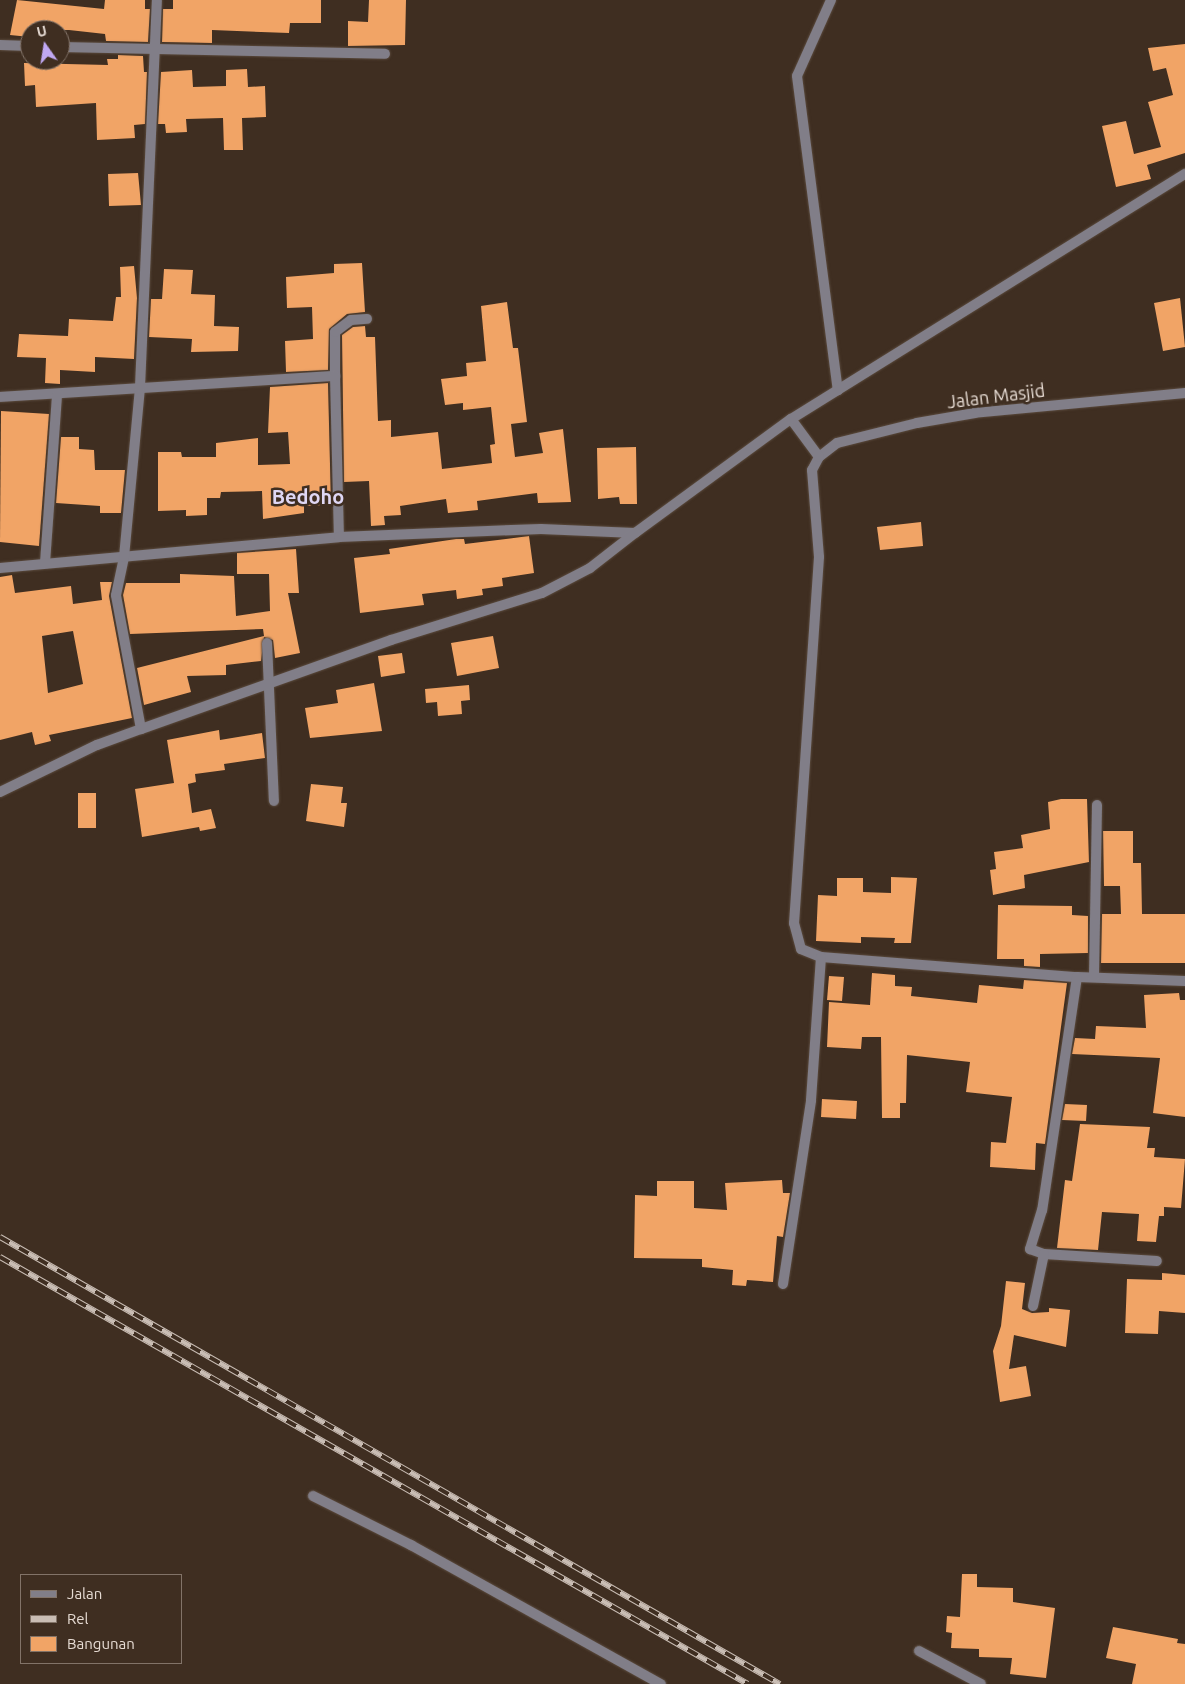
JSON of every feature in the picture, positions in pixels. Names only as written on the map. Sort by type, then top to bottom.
[{"type":"street","points":[[141,728],[116,595],[124,557],[140,386],[157,0]]},
{"type":"street","points":[[831,0],[797,76],[838,390]]},
{"type":"street","points":[[0,45],[20,46]]},
{"type":"street","points":[[70,47],[385,54]]},
{"type":"street","points":[[0,792],[141,728],[270,682],[542,593],[590,568],[635,533],[838,390],[1185,174]]},
{"type":"street","points":[[339,537],[334,376],[335,332],[351,320],[367,319]]},
{"type":"street","points":[[0,396],[57,394],[140,386],[334,376]]},
{"type":"street","name":"Jalan Masjid","points":[[819,457],[837,443],[917,423],[974,413],[1185,393]]},
{"type":"street","points":[[45,563],[57,394]]},
{"type":"street","points":[[793,423],[819,457],[812,470],[819,557],[794,923],[801,948],[821,956],[1077,977],[1185,981]]},
{"type":"street","points":[[0,568],[339,537],[541,529],[635,533]]},
{"type":"street","points":[[267,642],[274,801]]},
{"type":"street","points":[[1094,978],[1097,805]]},
{"type":"street","points":[[783,1284],[811,1100],[821,956]]},
{"type":"street","points":[[1077,977],[1042,1210],[1030,1249],[1044,1254],[1157,1261]]},
{"type":"street","points":[[1033,1306],[1044,1254]]},
{"type":"street","points":[[313,1496],[411,1545],[661,1684]]},
{"type":"street","points":[[918,1651],[981,1684]]},
{"type":"building","points":[[17,0],[104,9],[105,0],[145,0],[145,9],[150,9],[148,42],[106,41],[105,34],[70,30],[70,20],[20,20],[20,36],[10,35]]},
{"type":"building","points":[[173,0],[321,0],[321,23],[290,23],[289,33],[212,30],[212,43],[162,42],[163,9],[173,9]]},
{"type":"building","points":[[369,0],[406,0],[405,45],[348,46],[348,21],[368,22]]},
{"type":"building","points":[[1185,44],[1185,153],[1147,165],[1151,179],[1116,187],[1102,126],[1126,121],[1134,154],[1161,147],[1148,102],[1173,95],[1166,68],[1153,71],[1148,48]]},
{"type":"building","points":[[118,55],[143,56],[144,72],[147,72],[145,124],[134,125],[135,138],[97,140],[96,103],[36,107],[35,85],[25,86],[24,70],[70,70],[70,64],[108,65],[107,59],[118,59]]},
{"type":"building","points":[[247,69],[248,87],[265,86],[266,117],[242,118],[243,150],[224,150],[223,118],[186,119],[187,132],[166,133],[165,124],[158,124],[161,72],[192,70],[193,87],[226,86],[226,70]]},
{"type":"building","points":[[138,173],[141,205],[109,206],[108,174]]},
{"type":"building","points":[[362,263],[365,312],[347,314],[329,329],[328,370],[286,372],[285,341],[313,339],[312,307],[287,308],[286,277],[334,273],[334,264]]},
{"type":"building","points":[[134,266],[137,298],[134,359],[95,357],[95,372],[60,370],[60,384],[45,383],[46,358],[17,357],[19,334],[68,336],[69,319],[113,321],[116,297],[121,297],[120,267]]},
{"type":"building","points":[[164,269],[193,270],[191,294],[215,295],[214,326],[239,327],[238,351],[191,352],[192,339],[149,337],[151,299],[162,299]]},
{"type":"building","points":[[1180,298],[1185,347],[1163,351],[1154,303]]},
{"type":"building","points":[[507,302],[513,348],[518,348],[527,422],[511,424],[515,457],[543,453],[539,433],[563,429],[571,502],[538,503],[537,493],[477,501],[478,510],[448,513],[446,499],[400,506],[401,515],[384,516],[385,525],[371,526],[369,481],[344,482],[342,335],[353,327],[365,326],[366,337],[375,337],[378,421],[391,420],[391,437],[438,432],[442,469],[492,463],[490,445],[495,444],[491,407],[463,410],[463,403],[445,405],[441,379],[467,376],[466,363],[486,361],[481,306]]},
{"type":"building","points":[[328,383],[331,505],[304,506],[304,513],[263,519],[262,491],[221,492],[220,498],[207,498],[207,515],[186,516],[186,510],[158,511],[158,452],[181,452],[182,457],[216,457],[216,443],[258,438],[258,465],[290,464],[288,432],[268,433],[270,387]]},
{"type":"building","points":[[1,411],[49,414],[39,546],[0,542]]},
{"type":"building","points":[[61,437],[79,437],[79,449],[94,450],[95,470],[125,470],[121,513],[100,513],[100,506],[56,503]]},
{"type":"building","points":[[636,447],[637,504],[620,504],[619,497],[598,499],[597,448]]},
{"type":"building","points":[[921,522],[923,546],[880,550],[877,527]]},
{"type":"building","points":[[529,536],[534,573],[502,578],[503,586],[482,589],[483,595],[457,599],[456,590],[422,594],[424,605],[360,613],[354,558],[390,554],[389,549],[456,539],[464,539],[465,544]]},
{"type":"building","points":[[296,549],[299,593],[288,593],[300,653],[275,658],[273,640],[264,637],[261,661],[226,665],[226,675],[187,676],[191,692],[144,705],[137,668],[264,636],[263,629],[130,634],[123,595],[126,583],[180,583],[180,574],[234,576],[236,616],[270,611],[269,574],[237,574],[237,553]]},
{"type":"building","points":[[12,575],[15,593],[71,586],[73,604],[102,600],[100,582],[112,582],[109,596],[132,718],[49,735],[51,741],[35,745],[32,732],[0,740],[0,577]],"holes":[[[73,631],[83,684],[48,693],[42,636]]]},
{"type":"building","points":[[493,636],[499,668],[457,676],[451,643]]},
{"type":"building","points":[[402,653],[405,673],[381,677],[378,656]]},
{"type":"building","points":[[374,683],[382,731],[310,738],[305,708],[338,703],[336,690]]},
{"type":"building","points":[[469,685],[470,700],[461,701],[462,714],[438,716],[437,702],[426,703],[425,689]]},
{"type":"building","points":[[219,730],[220,740],[262,733],[265,758],[224,764],[225,770],[195,774],[196,782],[188,784],[192,813],[211,809],[216,828],[200,831],[199,827],[142,837],[135,789],[174,783],[167,740]]},
{"type":"building","points":[[311,784],[343,787],[341,803],[347,803],[344,827],[306,821]]},
{"type":"building","points":[[78,793],[96,793],[96,828],[78,828]]},
{"type":"building","points":[[1061,799],[1087,799],[1089,862],[1024,875],[1025,888],[993,895],[990,870],[996,869],[994,852],[1023,848],[1021,835],[1050,829],[1048,802]]},
{"type":"building","points":[[1103,831],[1133,831],[1133,863],[1141,863],[1142,914],[1185,914],[1185,963],[1101,963],[1102,914],[1121,914],[1120,886],[1104,886]]},
{"type":"building","points":[[891,877],[917,878],[911,943],[894,943],[895,938],[861,937],[861,943],[816,941],[818,895],[837,896],[837,878],[863,878],[863,892],[891,893]]},
{"type":"building","points":[[998,905],[1072,906],[1072,915],[1088,916],[1088,953],[1040,954],[1040,967],[1024,966],[1024,959],[997,959]]},
{"type":"building","points":[[872,973],[895,975],[895,986],[912,987],[911,996],[977,1003],[979,985],[1023,989],[1024,980],[1067,983],[1045,1144],[1036,1143],[1035,1170],[990,1167],[991,1142],[1006,1143],[1012,1097],[966,1092],[970,1062],[907,1055],[906,1103],[900,1103],[900,1118],[882,1118],[881,1037],[862,1037],[861,1049],[827,1047],[829,1002],[870,1005]]},
{"type":"building","points":[[829,976],[844,977],[842,1001],[827,1000]]},
{"type":"building","points":[[1179,993],[1180,1000],[1185,1000],[1185,1117],[1153,1113],[1160,1058],[1072,1054],[1075,1038],[1095,1039],[1096,1026],[1146,1028],[1144,995]]},
{"type":"building","points":[[822,1099],[857,1101],[856,1119],[821,1117]]},
{"type":"building","points":[[1065,1104],[1087,1105],[1086,1121],[1062,1120]]},
{"type":"building","points":[[1080,1124],[1150,1127],[1147,1148],[1155,1148],[1154,1157],[1185,1159],[1181,1208],[1164,1207],[1164,1216],[1159,1216],[1156,1242],[1137,1241],[1139,1214],[1102,1212],[1098,1250],[1057,1248],[1065,1180],[1072,1181]]},
{"type":"building","points":[[782,1180],[783,1193],[790,1193],[783,1237],[777,1236],[773,1282],[747,1280],[746,1286],[732,1285],[733,1270],[702,1267],[702,1259],[634,1258],[635,1195],[657,1196],[657,1181],[694,1181],[694,1208],[727,1210],[725,1183]]},
{"type":"building","points":[[1162,1273],[1185,1275],[1185,1313],[1159,1311],[1158,1334],[1125,1333],[1127,1279],[1162,1280]]},
{"type":"building","points":[[1006,1281],[1025,1283],[1022,1309],[1032,1313],[1049,1312],[1049,1308],[1070,1310],[1066,1347],[1014,1335],[1009,1369],[1026,1366],[1031,1396],[1000,1402],[993,1351],[1001,1326]]},
{"type":"building","points":[[962,1574],[977,1574],[977,1587],[1013,1588],[1013,1602],[1055,1608],[1046,1678],[1010,1674],[1012,1658],[979,1657],[979,1649],[951,1648],[952,1633],[946,1632],[947,1616],[960,1617]]},
{"type":"building","points":[[1113,1627],[1178,1639],[1177,1643],[1185,1644],[1185,1684],[1132,1684],[1136,1664],[1106,1658]]},
{"type":"railway","points":[[0,1237],[780,1684]]},
{"type":"railway","points":[[0,1257],[748,1684]]},
{"type":"district","name":"Bedoho","points":[[308,496]]}]
